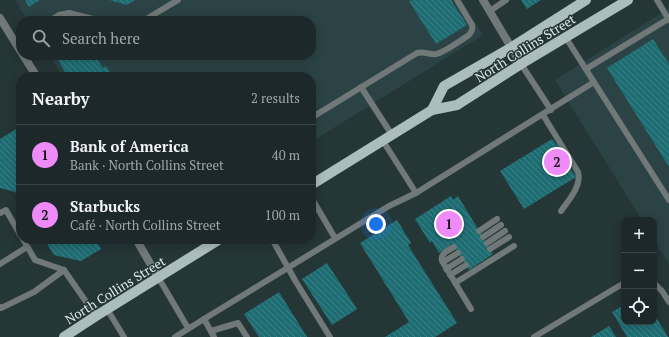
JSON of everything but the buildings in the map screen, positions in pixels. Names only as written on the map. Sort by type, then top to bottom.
[{"type":"main road","name":"North Collins Street","points":[[432,110],[444,86],[512,47],[586,0]]},
{"type":"main road","name":"North Collins Street","points":[[316,182],[432,110],[457,105],[521,64],[628,0]]},
{"type":"main road","name":"North Collins Street","points":[[64,337],[212,244]]},
{"type":"street","points":[[483,0],[521,64]]},
{"type":"street","points":[[0,18],[16,38]]},
{"type":"street","points":[[26,60],[33,72]]},
{"type":"street","points":[[139,244],[158,277]]},
{"type":"lane","points":[[151,16],[178,0]]},
{"type":"lane","points":[[316,115],[417,53],[422,51],[437,53],[469,34],[473,28],[472,25],[457,0]]},
{"type":"lane","points":[[490,11],[506,0]]},
{"type":"lane","points":[[586,69],[669,20],[657,0]]},
{"type":"lane","points":[[56,16],[69,13],[81,16]]},
{"type":"lane","points":[[566,38],[669,200]]},
{"type":"lane","points":[[521,64],[551,110]]},
{"type":"lane","points":[[176,337],[188,328],[335,238],[389,206],[416,193],[594,82]]},
{"type":"lane","points":[[361,87],[392,135]]},
{"type":"lane","points":[[543,115],[579,176],[579,180],[573,193],[561,211]]},
{"type":"lane","points":[[383,140],[416,193]]},
{"type":"lane","points":[[316,206],[335,238]]},
{"type":"lane","points":[[0,214],[6,210],[16,227]]},
{"type":"lane","points":[[479,231],[497,219]]},
{"type":"lane","points":[[483,237],[501,225]]},
{"type":"lane","points":[[486,243],[505,231]]},
{"type":"lane","points":[[490,249],[509,237]]},
{"type":"lane","points":[[26,244],[35,260],[64,270],[96,316]]},
{"type":"lane","points":[[275,244],[330,337]]},
{"type":"lane","points":[[456,283],[514,246]]},
{"type":"lane","points":[[0,264],[27,247]]},
{"type":"lane","points":[[454,247],[442,255],[441,258],[446,269],[471,309]]},
{"type":"lane","points":[[443,262],[458,253]]},
{"type":"lane","points":[[446,269],[462,259]]},
{"type":"lane","points":[[450,275],[466,265]]},
{"type":"lane","points":[[0,307],[1,308],[34,292],[64,270]]},
{"type":"lane","points":[[158,277],[188,328]]},
{"type":"lane","points":[[534,337],[621,285]]},
{"type":"lane","points":[[657,286],[669,302]]},
{"type":"lane","points":[[107,309],[124,337]]},
{"type":"lane","points":[[204,319],[213,334],[238,323],[247,337]]},
{"type":"shaded area","points":[[15,0],[462,0],[483,35],[316,139],[316,72],[60,72],[52,60],[316,60],[316,16],[25,16]]},
{"type":"shaded area","points":[[669,8],[669,264],[657,245],[657,217],[640,217],[555,80]]},
{"type":"place","name":"Starbucks","points":[[557,162]]},
{"type":"place","name":"Bank of America","points":[[449,224]]}]
